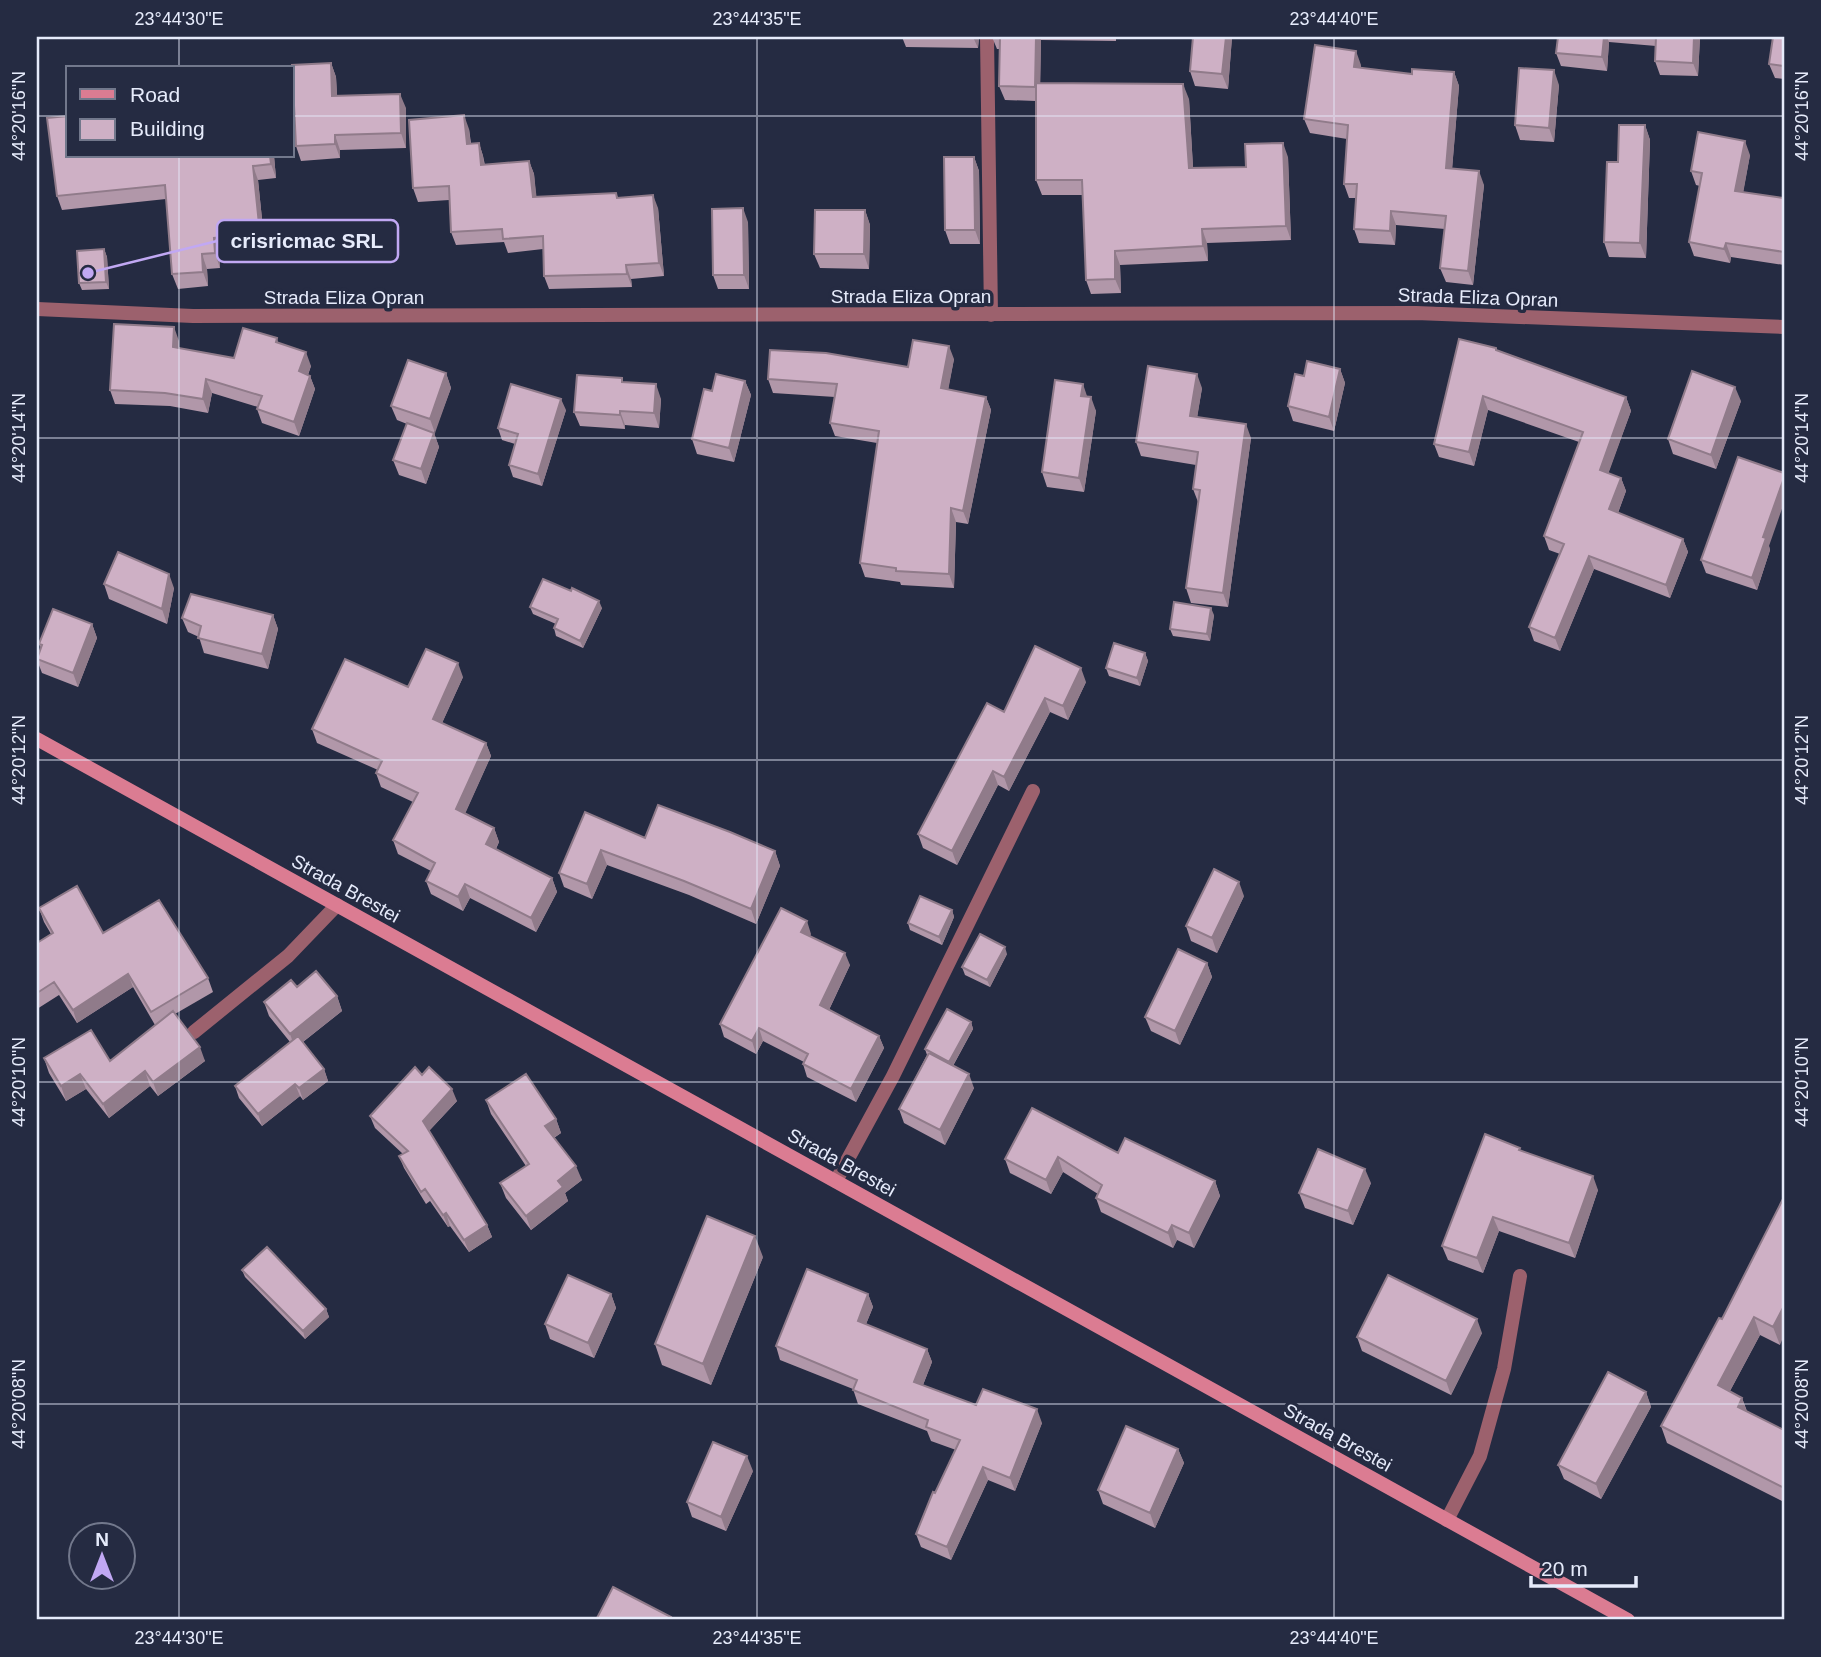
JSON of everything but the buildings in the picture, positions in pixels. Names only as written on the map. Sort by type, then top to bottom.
[{"type":"main road","name":"Strada Brestei","points":[[37,739],[1628,1620]]},
{"type":"street","points":[[986,37],[991,315]]},
{"type":"street","name":"Strada Eliza Opran","points":[[37,310],[193,316],[1416,313],[1784,327]]},
{"type":"street","points":[[836,1181],[893,1076],[1033,791]]},
{"type":"street","points":[[194,1032],[288,956],[337,905]]},
{"type":"street","points":[[1447,1520],[1480,1456],[1504,1369],[1520,1276]]},
{"type":"place","name":"crisricmac SRL","points":[[88,273]]}]
